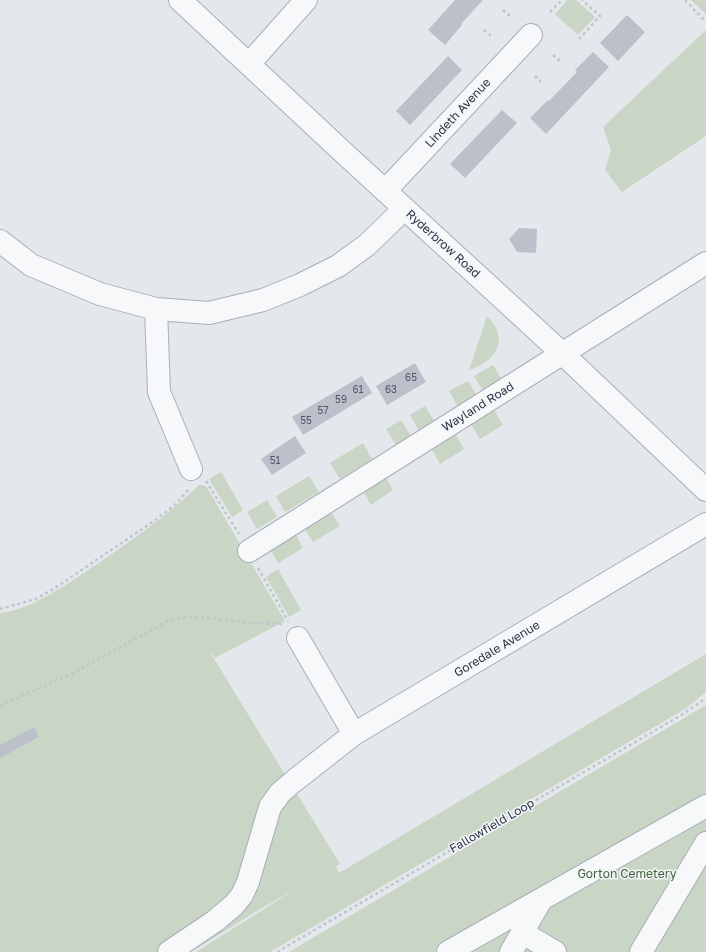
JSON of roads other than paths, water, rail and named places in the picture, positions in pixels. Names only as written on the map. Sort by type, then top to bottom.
[{"type":"street","name":"Ryderbrow Road","points":[[180,0],[404,209],[563,354],[706,490]]},
{"type":"street","points":[[249,64],[306,0]]},
{"type":"street","name":"Lindeth Avenue","points":[[385,191],[530,35]]},
{"type":"street","points":[[0,242],[31,265],[100,294],[156,308],[209,313],[263,300],[300,285],[338,266],[367,245],[404,209]]},
{"type":"street","name":"Wayland Road","points":[[249,551],[706,263]]},
{"type":"street","points":[[156,308],[159,392],[191,470]]},
{"type":"street","name":"Goredale Avenue","points":[[169,952],[215,921],[234,905],[242,895],[250,876],[270,807],[280,793],[294,781],[354,734],[706,524]]},
{"type":"street","points":[[294,631],[354,734]]},
{"type":"street","points":[[448,952],[706,806]]},
{"type":"street","points":[[641,952],[706,843]]},
{"type":"street","points":[[511,952],[541,900]]},
{"type":"street","points":[[523,933],[555,952]]},
{"type":"park label","name":"Gorton Cemetery","points":[[627,874]]}]
